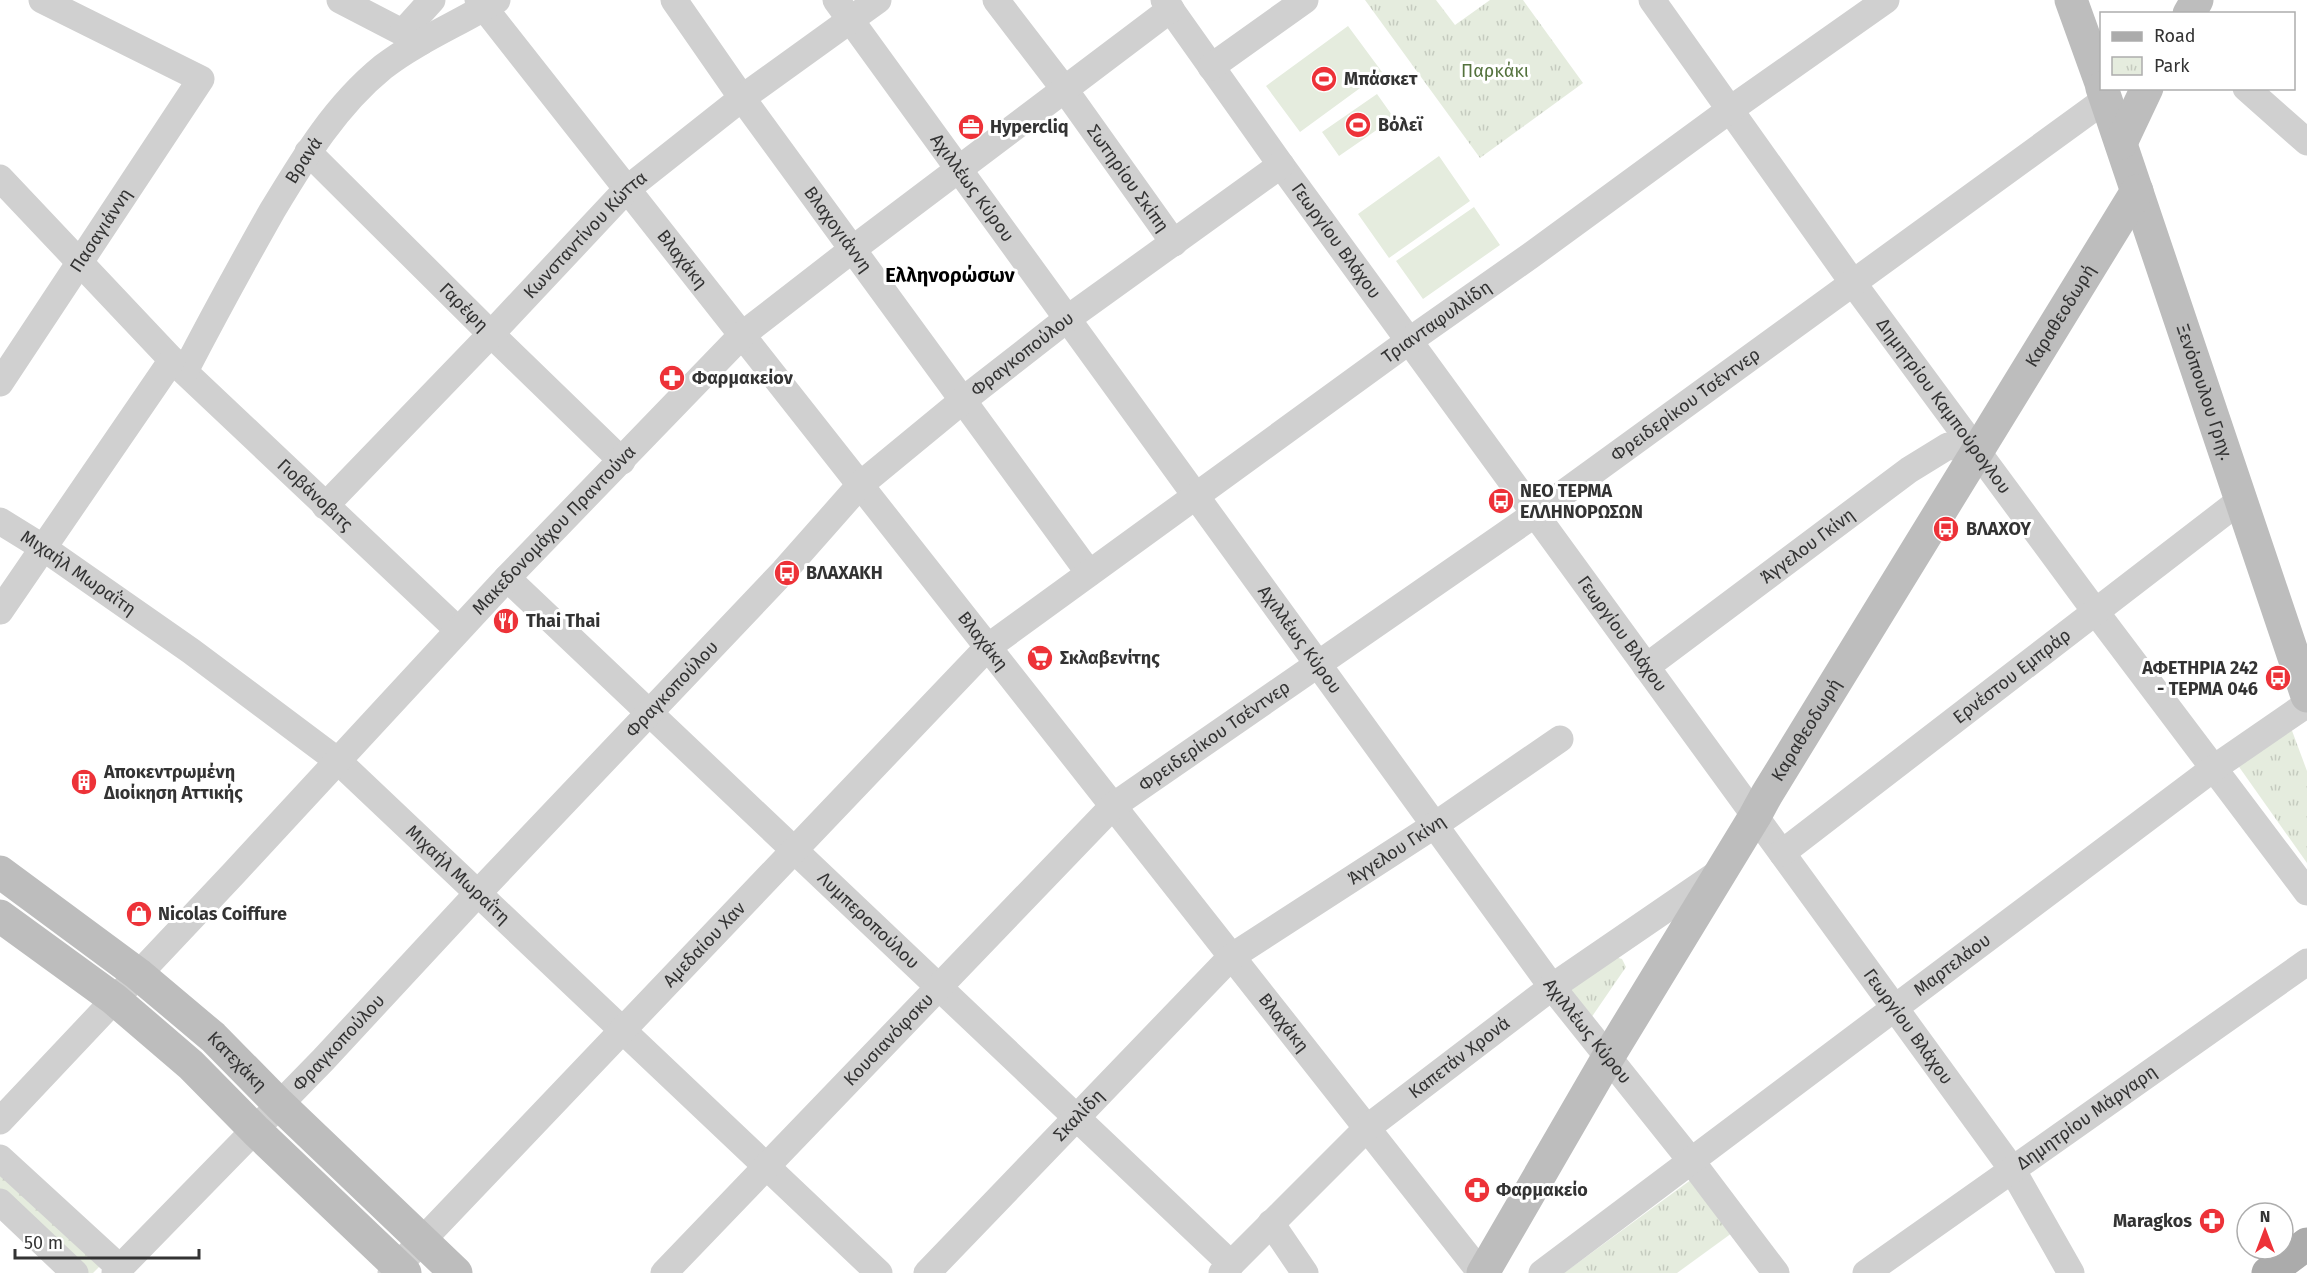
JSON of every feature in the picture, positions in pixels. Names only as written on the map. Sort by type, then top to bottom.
[{"type":"main road","points":[[2268,1273],[2307,1244]]},
{"type":"street","name":"Πασαγιάννη","points":[[0,383],[201,79],[42,0]]},
{"type":"street","points":[[340,0],[412,37]]},
{"type":"street","name":"Βρανά","points":[[0,611],[42,547],[179,366],[308,152],[333,116],[412,37],[432,0]]},
{"type":"street","name":"Βλαχογιάννη","points":[[674,0],[742,98],[1089,573]]},
{"type":"street","name":"Κωνσταντίνου Κώττα","points":[[325,506],[627,189],[742,98],[843,10],[878,0]]},
{"type":"street","name":"Σωτηρίου Σκίπη","points":[[996,0],[1065,90],[1174,243]]},
{"type":"street","points":[[1211,67],[1305,0]]},
{"type":"street","name":"Δημητρίου Καμπούρογλου","points":[[1652,0],[1853,283],[2095,611],[2307,892]]},
{"type":"street","name":"Τριανταφυλλίδη","points":[[988,647],[1731,109],[1886,0]]},
{"type":"street","name":"Ξενόπουλου Γρηγ.","points":[[2071,0],[2100,75]]},
{"type":"street","name":"Βρανά","points":[[412,37],[487,3]]},
{"type":"street","name":"Βλαχάκη","points":[[487,3],[627,189],[1482,1273]]},
{"type":"street","name":"Μακεδονομάχου Πραντούνα","points":[[0,1121],[507,578],[742,335],[1065,90],[1167,5]]},
{"type":"street","name":"Γεωργίου Βλάχου","points":[[1167,5],[2012,1169],[2071,1273]]},
{"type":"street","name":"Αχιλλέως Κύρου","points":[[843,10],[1552,987],[1607,1059],[1692,1162],[1776,1273]]},
{"type":"street","name":"Φρειδερίκου Τσέντνερ","points":[[1113,806],[1535,514],[1853,283],[2100,79]]},
{"type":"street","name":"Ξενόπουλου Γρηγ.","points":[[2105,90],[2307,696]]},
{"type":"street","points":[[2121,142],[2146,90]]},
{"type":"street","points":[[2248,90],[2307,142]]},
{"type":"street","name":"Γαρέφη","points":[[308,152],[622,461]]},
{"type":"street","name":"Φραγκοπούλου","points":[[117,1270],[256,1131],[784,571],[860,485],[1067,319],[1281,165]]},
{"type":"street","name":"Γιοβάνοβιτς","points":[[0,178],[179,366],[458,630]]},
{"type":"street","name":"Καραθεοδωρή","points":[[1482,1273],[1607,1059],[1779,774],[2137,191]]},
{"type":"street","name":"Άγγελου Γκίνη","points":[[1646,667],[1909,470],[1948,446],[1978,450]]},
{"type":"street","name":"Ερνέστου Εμπράρ","points":[[1782,853],[2242,499]]},
{"type":"street","name":"Μιχαήλ Μωραΐτη","points":[[0,521],[42,547],[190,651],[338,761],[879,1273]]},
{"type":"street","name":"Λυμπεροπούλου","points":[[507,578],[1076,1117],[1226,1268]]},
{"type":"street","name":"Αμεδαίου Χαν","points":[[398,1271],[422,1241],[988,647]]},
{"type":"street","name":"Μαρτελάου","points":[[1542,1273],[2214,768],[2307,704]]},
{"type":"street","name":"Άγγελου Γκίνη","points":[[1231,957],[1435,825],[1560,739]]},
{"type":"street","name":"Κουσιανόφσκυ","points":[[664,1273],[1113,806]]},
{"type":"street","name":"Καπετάν Χρονά","points":[[1226,1268],[1367,1128],[1552,987],[1722,871]]},
{"type":"street","name":"Κατεχάκη","points":[[0,872],[138,974],[213,1037],[279,1104],[456,1273]]},
{"type":"street","name":"Κατεχάκη","points":[[0,916],[114,999],[191,1065],[398,1271]]},
{"type":"street","name":"Σκαλίδη","points":[[927,1273],[1231,957]]},
{"type":"street","name":"Δημητρίου Μάργαρη","points":[[1866,1273],[2307,962]]},
{"type":"street","points":[[0,1158],[117,1270]]},
{"type":"street","points":[[0,1202],[75,1273]]},
{"type":"street","points":[[1271,1223],[1305,1273]]},
{"type":"green space","name":"Παρκάκι","points":[[1365,0],[1436,0],[1455,25],[1490,0],[1523,0],[1583,83],[1480,158]]},
{"type":"green space","name":"Μπάσκετ","points":[[1348,26],[1382,72],[1300,132],[1266,86]]},
{"type":"green space","name":"Βόλεϊ","points":[[1377,94],[1394,118],[1339,156],[1322,132]]},
{"type":"green space","points":[[1439,156],[1470,201],[1389,258],[1358,214]]},
{"type":"green space","points":[[1474,207],[1500,245],[1423,299],[1396,261]]},
{"type":"green space","points":[[2291,728],[2307,771],[2307,863],[2237,764]]},
{"type":"green space","points":[[1615,957],[1622,959],[1626,967],[1591,1018],[1567,986]]},
{"type":"green space","points":[[0,1169],[102,1264],[93,1273],[87,1273],[0,1192]]},
{"type":"green space","points":[[1692,1179],[1732,1233],[1677,1273],[1564,1273]]},
{"type":"place","name":"Μπάσκετ","points":[[1324,79]]},
{"type":"place","name":"Βόλεϊ","points":[[1358,125]]},
{"type":"place","name":"Hypercliq","points":[[971,127]]},
{"type":"place","name":"Φαρμακείον","points":[[672,378]]},
{"type":"place","name":"ΝΕΟ ΤΕΡΜΑ ΕΛΛΗΝΟΡΩΣΩΝ","points":[[1501,501]]},
{"type":"place","name":"ΒΛΑΧΟΥ","points":[[1946,529]]},
{"type":"place","name":"ΒΛΑΧΑΚΗ","points":[[787,573]]},
{"type":"place","name":"Thai Thai","points":[[506,621]]},
{"type":"place","name":"Σκλαβενίτης","points":[[1040,658]]},
{"type":"place","name":"ΑΦΕΤΗΡΙΑ 242 - ΤΕΡΜΑ 046","points":[[2278,678]]},
{"type":"place","name":"Αποκεντρωμένη Διοίκηση Αττικής","points":[[84,782]]},
{"type":"place","name":"Nicolas Coiffure","points":[[139,914]]},
{"type":"place","name":"Φαρμακείο","points":[[1477,1190]]},
{"type":"place","name":"Maragkos","points":[[2212,1221]]},
{"type":"district","name":"Ελληνορώσων","points":[[950,275]]}]
